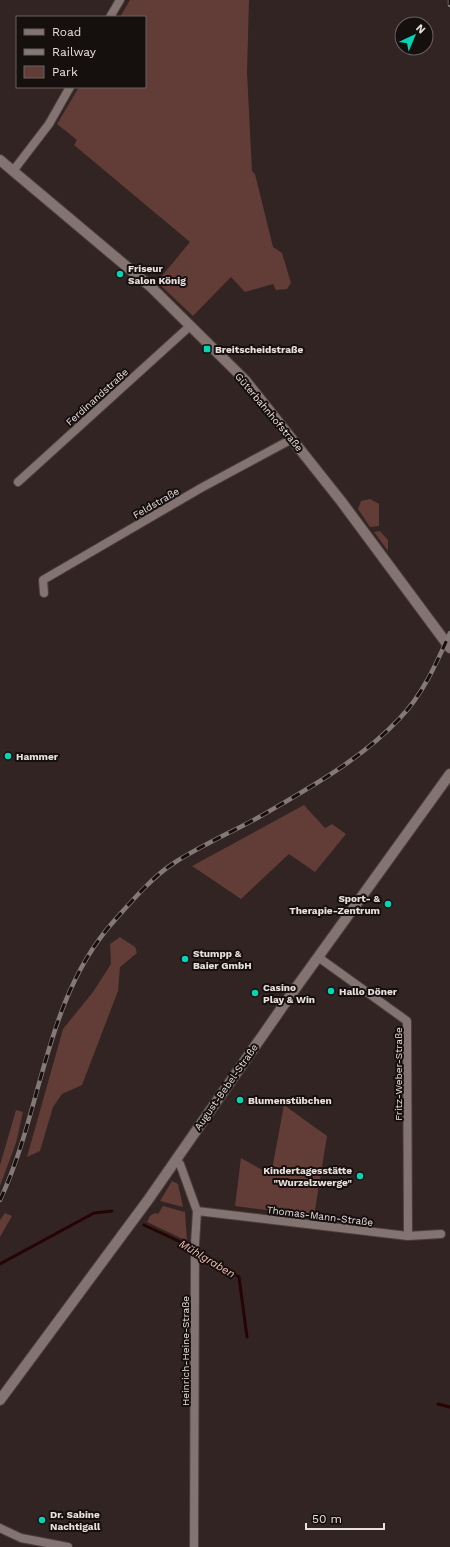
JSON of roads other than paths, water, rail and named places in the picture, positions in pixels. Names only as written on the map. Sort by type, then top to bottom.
[{"type":"street","points":[[111,16],[120,0]]},
{"type":"street","points":[[13,171],[49,124],[69,88]]},
{"type":"street","name":"Güterbahnhofstraße","points":[[0,160],[151,287],[245,380],[342,501],[450,648]]},
{"type":"street","name":"Ferdinandstraße","points":[[18,482],[190,326]]},
{"type":"street","name":"Feldstraße","points":[[44,594],[43,580],[201,488],[292,440]]},
{"type":"street","name":"August-Bebel-Straße","points":[[0,1400],[148,1200],[318,957],[450,774]]},
{"type":"street","name":"Fritz-Weber-Straße","points":[[318,957],[407,1021],[408,1236]]},
{"type":"street","name":"Heinrich-Heine-Straße","points":[[175,1160],[180,1164],[197,1211],[195,1244],[194,1547]]},
{"type":"street","name":"Thomas-Mann-Straße","points":[[197,1211],[408,1236],[441,1234]]},
{"type":"street","points":[[0,1528],[21,1538],[68,1547]]},
{"type":"waterway","name":"Mühlgraben","points":[[0,1264],[94,1213],[112,1211]]},
{"type":"waterway","name":"Mühlgraben","points":[[144,1225],[187,1245],[239,1277],[247,1337]]},
{"type":"waterway","name":"Mühlgraben","points":[[438,1404],[450,1407]]},
{"type":"railway","points":[[450,0],[450,5]]},
{"type":"railway","points":[[0,1200],[14,1165],[47,1056],[73,985],[91,952],[114,921],[150,882],[174,863],[206,844],[298,795],[352,760],[369,747],[400,718],[416,699],[435,666],[450,633]]},
{"type":"place","name":"Friseur Salon König","points":[[120,274]]},
{"type":"place","name":"Breitscheidstraße","points":[[207,349]]},
{"type":"place","name":"Hammer","points":[[8,756]]},
{"type":"place","name":"Sport- & Therapie-Zentrum","points":[[388,904]]},
{"type":"place","name":"Stumpp & Baier GmbH","points":[[185,959]]},
{"type":"place","name":"Hallo Döner","points":[[331,991]]},
{"type":"place","name":"Casino Play & Win","points":[[255,993]]},
{"type":"place","name":"Blumenstübchen","points":[[240,1100]]},
{"type":"place","name":"Kindertagesstätte \"Wurzelzwerge\"","points":[[360,1176]]},
{"type":"place","name":"Dr. Sabine Nachtigall","points":[[42,1520]]}]
